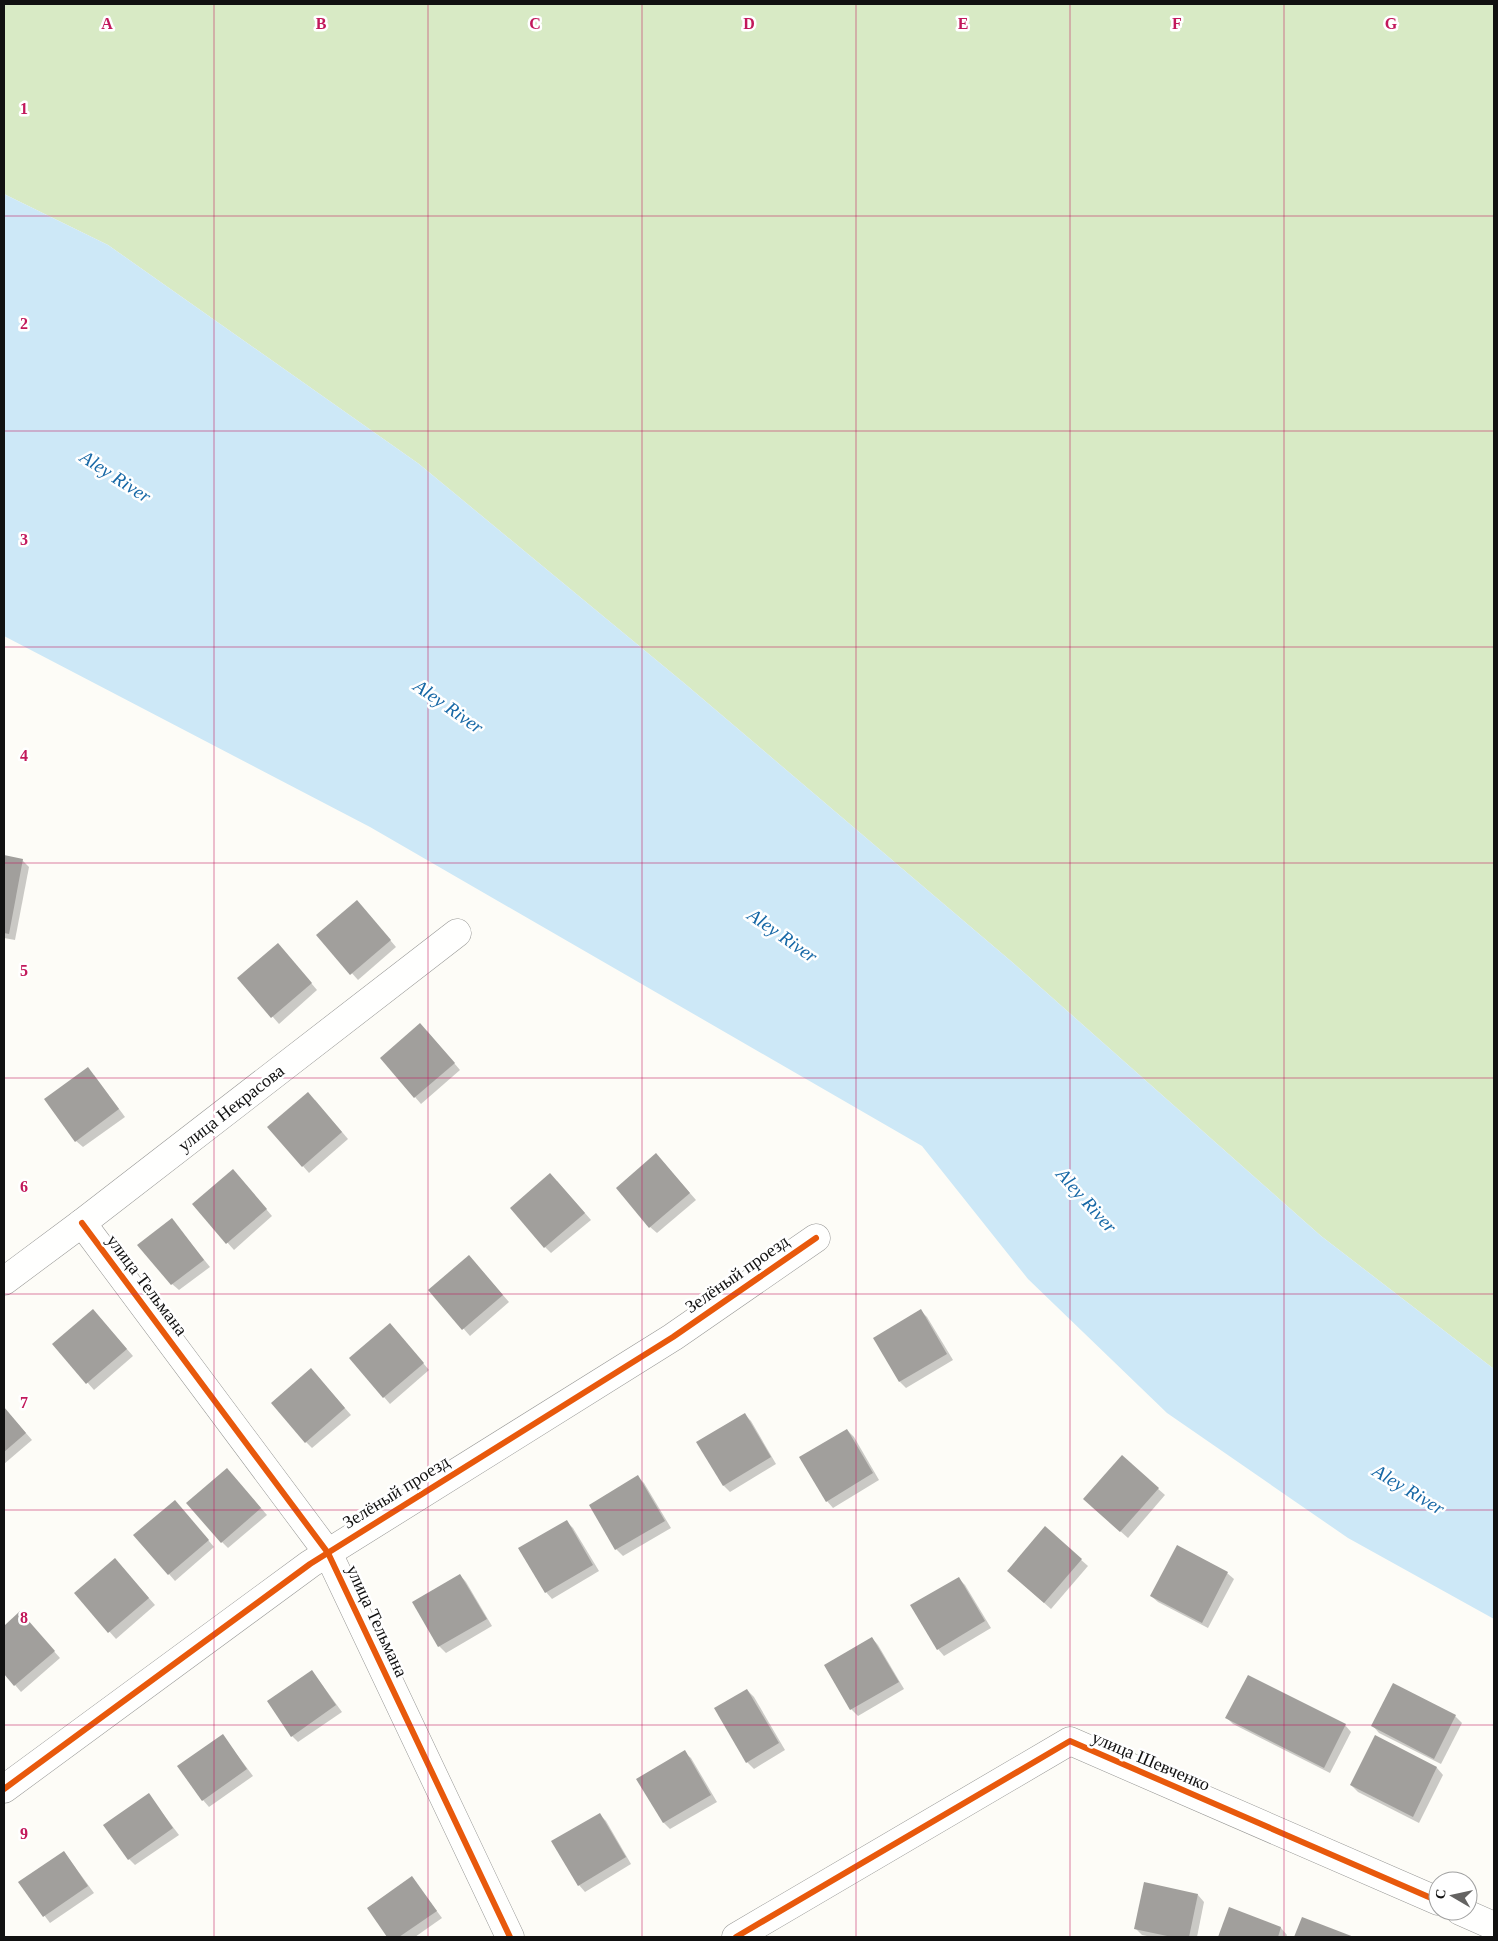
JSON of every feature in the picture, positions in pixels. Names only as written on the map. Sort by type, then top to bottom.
[{"type":"street","name":"улица Некрасова","points":[[4,1281],[82,1223],[457,933]]},
{"type":"street","name":"улица Тельмана","points":[[82,1223],[328,1553],[510,1937]]},
{"type":"street","name":"Зелёный проезд","points":[[4,1789],[328,1553],[673,1336],[816,1238]]},
{"type":"street","name":"улица Шевченко","points":[[736,1937],[1070,1741],[1428,1898]]},
{"type":"street","points":[[1478,1919],[1494,1926]]},
{"type":"green space","points":[[4,4],[1494,4],[1494,1369],[1321,1236],[1012,962],[684,683],[419,464],[108,245],[4,194]]},
{"type":"water","name":"Aley River","points":[[4,194],[108,245],[419,464],[684,683],[1012,962],[1321,1236],[1494,1369],[1494,1619],[1348,1538],[1167,1413],[1028,1279],[922,1146],[370,827],[4,636]]},
{"type":"building","points":[[4,855],[23,859],[9,934],[4,933]]},
{"type":"building","points":[[357,900],[391,940],[350,975],[316,935]]},
{"type":"building","points":[[278,943],[312,983],[271,1018],[237,978]]},
{"type":"building","points":[[420,1023],[455,1063],[414,1098],[380,1058]]},
{"type":"building","points":[[88,1067],[119,1109],[75,1142],[44,1099]]},
{"type":"building","points":[[308,1092],[342,1132],[302,1167],[267,1127]]},
{"type":"building","points":[[656,1153],[690,1193],[649,1228],[616,1188]]},
{"type":"building","points":[[233,1169],[267,1209],[226,1244],[192,1204]]},
{"type":"building","points":[[550,1173],[585,1213],[544,1248],[510,1208]]},
{"type":"building","points":[[172,1218],[204,1260],[171,1285],[137,1245]]},
{"type":"building","points":[[469,1255],[503,1295],[462,1330],[428,1290]]},
{"type":"building","points":[[93,1309],[127,1349],[86,1384],[52,1344]]},
{"type":"building","points":[[921,1309],[947,1354],[899,1382],[873,1338]]},
{"type":"building","points":[[390,1323],[424,1363],[383,1398],[349,1358]]},
{"type":"building","points":[[311,1368],[345,1408],[305,1443],[271,1403]]},
{"type":"building","points":[[4,1407],[26,1433],[4,1452]]},
{"type":"building","points":[[745,1413],[771,1457],[723,1486],[696,1442]]},
{"type":"building","points":[[847,1429],[873,1473],[826,1502],[799,1457]]},
{"type":"building","points":[[1122,1455],[1159,1488],[1120,1532],[1083,1499]]},
{"type":"building","points":[[227,1468],[261,1508],[221,1543],[186,1503]]},
{"type":"building","points":[[638,1475],[665,1521],[615,1550],[589,1505]]},
{"type":"building","points":[[175,1500],[209,1540],[168,1575],[133,1535]]},
{"type":"building","points":[[567,1520],[593,1565],[545,1593],[518,1548]]},
{"type":"building","points":[[1045,1526],[1082,1559],[1044,1603],[1007,1571]]},
{"type":"building","points":[[1177,1545],[1228,1572],[1202,1623],[1150,1596]]},
{"type":"building","points":[[115,1558],[149,1598],[108,1633],[74,1593]]},
{"type":"building","points":[[460,1574],[487,1619],[438,1647],[412,1602]]},
{"type":"building","points":[[959,1577],[985,1621],[937,1650],[910,1605]]},
{"type":"building","points":[[20,1611],[55,1651],[14,1686],[4,1674],[4,1626]]},
{"type":"building","points":[[872,1637],[899,1682],[850,1710],[824,1665]]},
{"type":"building","points":[[312,1670],[336,1705],[291,1737],[267,1701]]},
{"type":"building","points":[[1248,1675],[1346,1724],[1324,1768],[1225,1718]]},
{"type":"building","points":[[1393,1683],[1456,1715],[1434,1759],[1371,1726]]},
{"type":"building","points":[[747,1689],[779,1743],[746,1763],[714,1708]]},
{"type":"building","points":[[223,1734],[247,1769],[202,1801],[177,1766]]},
{"type":"building","points":[[1375,1735],[1437,1767],[1413,1817],[1350,1785]]},
{"type":"building","points":[[685,1750],[711,1795],[663,1823],[636,1779]]},
{"type":"building","points":[[149,1793],[173,1828],[128,1860],[103,1825]]},
{"type":"building","points":[[600,1813],[626,1857],[578,1886],[551,1841]]},
{"type":"building","points":[[64,1851],[88,1886],[43,1917],[18,1882]]},
{"type":"building","points":[[412,1876],[437,1911],[399,1937],[387,1937],[367,1908]]},
{"type":"building","points":[[1144,1882],[1198,1894],[1189,1937],[1172,1937],[1134,1929]]},
{"type":"building","points":[[1229,1907],[1281,1927],[1278,1937],[1218,1937]]},
{"type":"building","points":[[1302,1917],[1354,1937],[1294,1937]]},
{"type":"cycle path","points":[[82,1223],[328,1553],[510,1937]]},
{"type":"cycle path","points":[[4,1789],[310,1564],[673,1337],[816,1238]]},
{"type":"cycle path","points":[[736,1937],[1070,1741],[1428,1897]]}]
